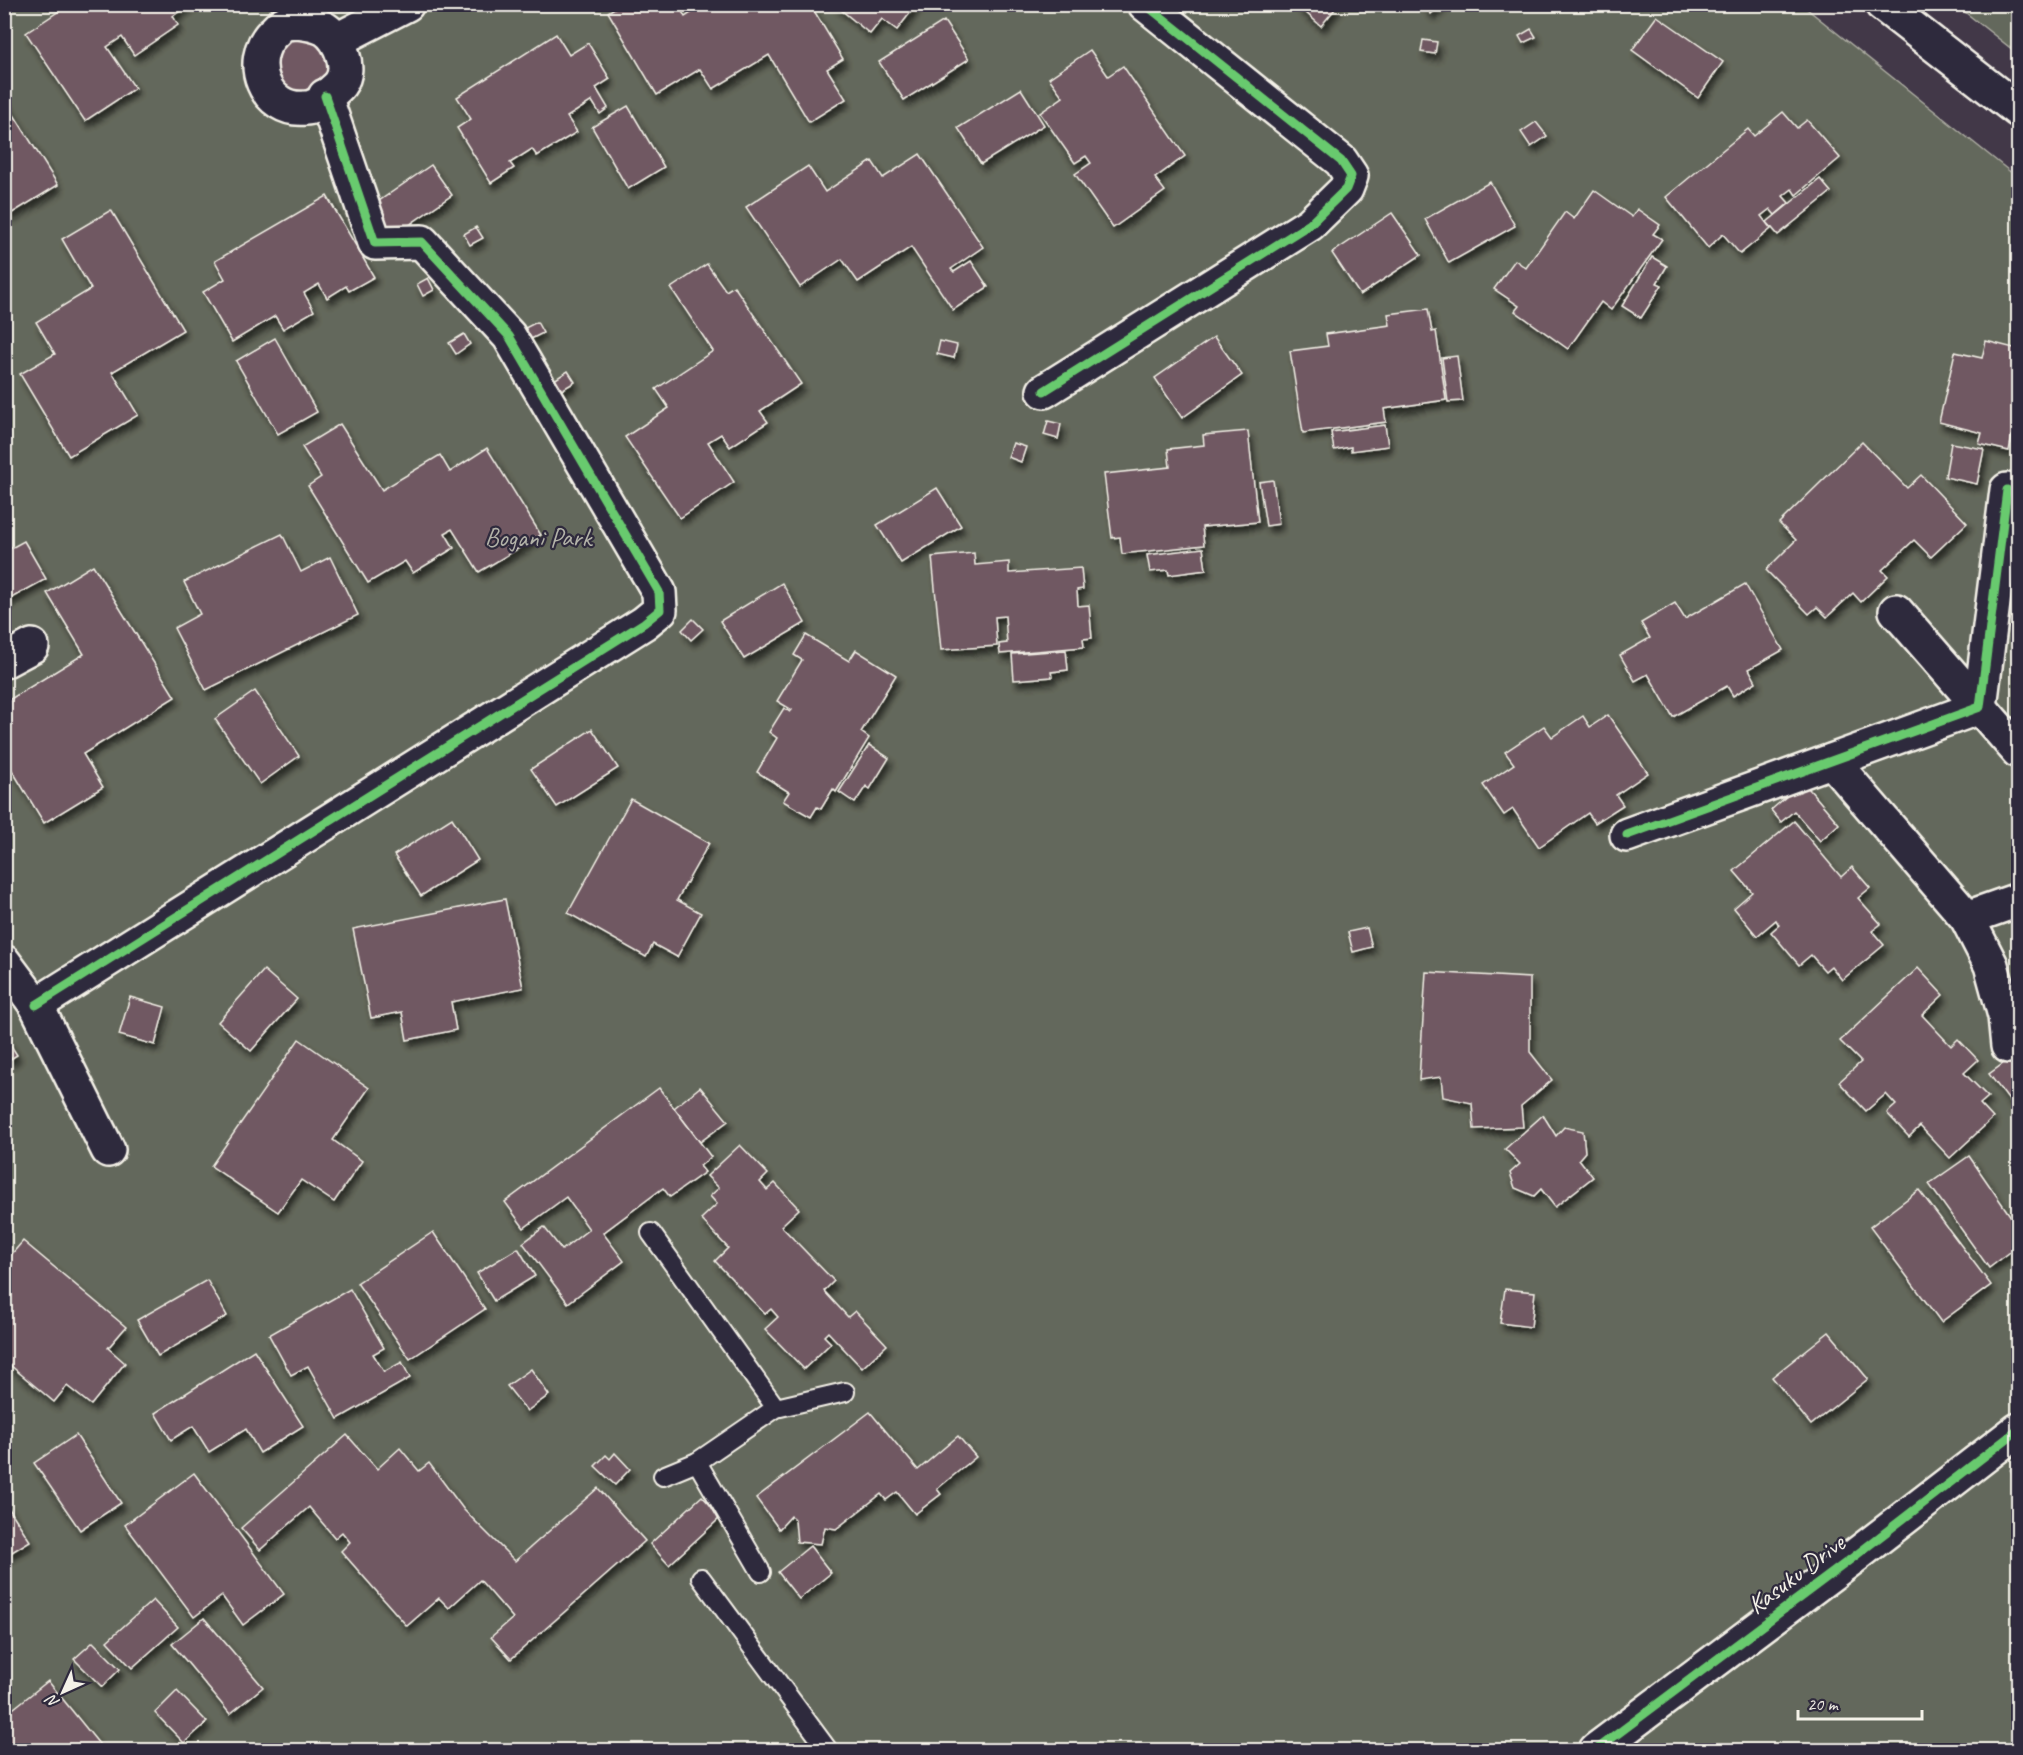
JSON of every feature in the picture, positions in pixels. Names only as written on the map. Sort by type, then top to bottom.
[{"type":"street","points":[[337,40],[406,4]]},
{"type":"street","points":[[1044,391],[1310,224],[1346,189],[1351,176],[1341,161],[1145,4]]},
{"type":"street","points":[[1881,4],[2019,110]]},
{"type":"street","points":[[277,14],[326,30],[337,40],[343,54],[345,69],[341,83],[325,96],[320,104],[306,108],[291,107],[277,101],[266,90],[259,62],[262,48],[271,35],[277,14]]},
{"type":"street","points":[[36,1005],[644,623],[660,610],[659,592],[509,336],[422,242],[375,243],[325,96]]},
{"type":"street","points":[[1980,707],[2007,490]]},
{"type":"street","points":[[1896,611],[2019,751]]},
{"type":"street","points":[[1627,835],[1980,707]]},
{"type":"street","points":[[1832,760],[1967,918],[1991,964],[2004,1016],[2008,1046]]},
{"type":"street","points":[[1967,918],[2019,900]]},
{"type":"street","points":[[4,962],[36,1005],[108,1150]]},
{"type":"street","name":"Kasuku Drive","points":[[1596,1750],[2019,1430]]},
{"type":"lane","points":[[651,1233],[776,1408]]},
{"type":"lane","points":[[663,1476],[697,1461],[776,1408],[845,1392]]},
{"type":"lane","points":[[697,1461],[761,1572]]},
{"type":"lane","points":[[700,1578],[828,1750]]},
{"type":"green space","name":"Bogani Park","points":[[5,5],[1802,5],[2018,178],[2018,1464],[2010,1470],[2018,1482],[2018,1750],[5,1750]]},
{"type":"green space","points":[[1956,5],[2018,5],[2018,54]]},
{"type":"building","points":[[59,4],[190,4],[173,16],[178,25],[134,55],[122,37],[107,47],[135,88],[85,121],[26,33],[62,9]]},
{"type":"building","points":[[621,4],[678,4],[685,17],[705,4],[810,4],[843,59],[827,69],[846,99],[809,122],[769,55],[713,89],[700,69],[657,95],[608,12]]},
{"type":"building","points":[[834,4],[917,4],[897,30],[882,19],[870,34]]},
{"type":"building","points":[[1296,4],[1339,4],[1321,26]]},
{"type":"building","points":[[1423,4],[1442,4],[1431,14]]},
{"type":"building","points":[[1657,16],[1723,62],[1698,98],[1632,50]]},
{"type":"building","points":[[944,21],[969,59],[904,100],[879,62]]},
{"type":"building","points":[[1531,29],[1536,37],[1523,43],[1519,36]]},
{"type":"building","points":[[300,34],[313,36],[330,56],[330,70],[315,91],[301,94],[288,91],[271,71],[276,46]]},
{"type":"building","points":[[556,34],[569,55],[588,43],[610,79],[596,88],[608,108],[600,114],[592,101],[567,117],[577,132],[537,156],[532,149],[510,163],[514,168],[491,183],[457,128],[471,119],[457,97]]},
{"type":"building","points":[[1423,40],[1437,42],[1435,54],[1421,52]]},
{"type":"building","points":[[1090,50],[1108,76],[1123,66],[1185,156],[1155,178],[1165,191],[1113,228],[1075,174],[1091,163],[1086,156],[1075,163],[1040,113],[1063,97],[1049,78]]},
{"type":"building","points":[[1021,89],[1044,125],[981,164],[958,128]]},
{"type":"building","points":[[4,99],[58,185],[9,215],[4,208]]},
{"type":"building","points":[[628,106],[664,167],[628,189],[592,127]]},
{"type":"building","points":[[1783,112],[1797,128],[1807,120],[1840,158],[1796,195],[1792,189],[1783,196],[1789,203],[1775,215],[1770,209],[1761,216],[1771,229],[1740,254],[1723,234],[1708,248],[1666,197],[1748,129],[1754,136]]},
{"type":"building","points":[[1536,122],[1547,136],[1531,147],[1521,132]]},
{"type":"building","points":[[920,154],[983,247],[951,269],[954,272],[971,261],[988,287],[953,310],[911,247],[858,282],[842,259],[800,287],[746,207],[808,166],[825,192],[872,161],[883,178]]},
{"type":"building","points":[[431,165],[452,195],[390,238],[369,208]]},
{"type":"building","points":[[1820,179],[1831,192],[1778,235],[1767,222]]},
{"type":"building","points":[[1490,182],[1515,226],[1449,263],[1425,219]]},
{"type":"building","points":[[1594,190],[1632,217],[1637,209],[1660,225],[1653,234],[1662,239],[1611,310],[1601,302],[1568,349],[1515,311],[1519,306],[1494,289],[1515,260],[1526,268],[1565,212],[1574,219]]},
{"type":"building","points":[[327,196],[374,277],[349,291],[346,286],[327,298],[319,284],[304,293],[314,311],[283,329],[275,316],[232,342],[203,292],[225,279],[215,261]]},
{"type":"building","points":[[111,210],[183,330],[112,372],[138,415],[69,456],[20,374],[55,354],[36,322],[91,289],[62,239]]},
{"type":"building","points":[[1392,213],[1421,255],[1360,295],[1332,253]]},
{"type":"building","points":[[476,227],[483,238],[470,245],[464,234]]},
{"type":"building","points":[[1652,257],[1667,266],[1657,283],[1662,285],[1641,318],[1622,306]]},
{"type":"building","points":[[707,264],[726,291],[734,286],[801,384],[760,411],[768,422],[730,447],[721,434],[708,442],[734,482],[680,518],[625,437],[669,408],[656,389],[713,351],[671,288]]},
{"type":"building","points":[[428,278],[434,290],[423,296],[417,284]]},
{"type":"building","points":[[1428,309],[1432,332],[1436,331],[1446,400],[1384,409],[1386,422],[1303,433],[1290,351],[1328,346],[1326,334],[1390,325],[1388,314]]},
{"type":"building","points":[[537,322],[543,333],[529,340],[523,329]]},
{"type":"building","points":[[464,334],[470,344],[456,354],[449,343]]},
{"type":"building","points":[[1214,337],[1242,375],[1182,418],[1155,378]]},
{"type":"building","points":[[275,338],[317,412],[278,434],[236,361]]},
{"type":"building","points":[[940,341],[957,345],[954,358],[937,354]]},
{"type":"building","points":[[1986,341],[2018,349],[2018,437],[2012,436],[2009,451],[1979,444],[1982,433],[1939,422],[1955,352],[1982,358]]},
{"type":"building","points":[[1457,356],[1463,401],[1448,402],[1442,358]]},
{"type":"building","points":[[568,371],[575,382],[560,391],[554,380]]},
{"type":"building","points":[[1048,421],[1061,424],[1058,439],[1044,435]]},
{"type":"building","points":[[340,424],[382,490],[440,455],[450,472],[487,448],[541,535],[479,572],[452,529],[445,533],[454,548],[413,573],[405,561],[368,583],[308,486],[321,477],[302,447]]},
{"type":"building","points":[[1385,425],[1388,446],[1351,451],[1351,447],[1334,450],[1331,432]]},
{"type":"building","points":[[1248,431],[1258,522],[1202,527],[1204,545],[1122,554],[1120,537],[1112,538],[1104,474],[1170,467],[1168,449],[1204,445],[1203,435]]},
{"type":"building","points":[[1862,442],[1907,488],[1921,475],[1967,523],[1931,557],[1914,540],[1882,570],[1888,576],[1861,602],[1853,593],[1827,617],[1817,607],[1809,614],[1766,570],[1796,540],[1779,523]]},
{"type":"building","points":[[1013,443],[1026,447],[1021,462],[1008,457]]},
{"type":"building","points":[[1951,443],[1984,449],[1977,484],[1945,477]]},
{"type":"building","points":[[1273,480],[1279,524],[1266,526],[1259,482]]},
{"type":"building","points":[[937,488],[961,526],[901,563],[877,525]]},
{"type":"building","points":[[282,534],[301,572],[330,557],[358,615],[206,690],[174,628],[200,614],[184,582]]},
{"type":"building","points":[[24,541],[46,579],[4,602],[4,552]]},
{"type":"building","points":[[1203,548],[1206,570],[1169,575],[1168,570],[1150,572],[1147,555]]},
{"type":"building","points":[[974,553],[975,565],[1009,562],[1009,573],[1081,568],[1083,589],[1077,590],[1078,606],[1089,605],[1092,638],[1083,639],[1084,647],[1000,654],[999,644],[1007,643],[1005,616],[995,617],[997,646],[941,650],[932,557]]},
{"type":"building","points":[[93,565],[175,697],[83,754],[103,787],[44,823],[4,757],[4,703],[84,654],[47,593]]},
{"type":"building","points":[[782,583],[805,623],[744,659],[720,621]]},
{"type":"building","points":[[1745,584],[1783,650],[1749,669],[1756,682],[1733,696],[1727,686],[1673,717],[1648,674],[1635,681],[1620,655],[1650,638],[1641,623],[1675,603],[1685,619]]},
{"type":"building","points":[[2018,591],[2018,613],[2008,601]]},
{"type":"building","points":[[693,619],[703,629],[691,640],[682,630]]},
{"type":"building","points":[[806,635],[849,661],[856,650],[896,675],[861,732],[869,738],[836,792],[833,789],[821,809],[817,807],[811,817],[783,801],[789,792],[757,772],[777,738],[769,732],[784,708],[790,712],[792,710],[777,701],[802,660],[794,655]]},
{"type":"building","points":[[1066,650],[1068,670],[1051,672],[1052,677],[1014,680],[1012,654]]},
{"type":"building","points":[[255,691],[299,756],[260,784],[215,719]]},
{"type":"building","points":[[1608,715],[1648,773],[1616,795],[1623,805],[1595,823],[1588,813],[1539,847],[1513,809],[1504,815],[1483,785],[1514,764],[1505,752],[1544,726],[1552,737],[1583,716],[1590,727]]},
{"type":"building","points":[[592,729],[618,768],[557,807],[531,769]]},
{"type":"building","points":[[869,745],[889,758],[870,789],[866,786],[855,803],[839,792]]},
{"type":"building","points":[[1803,782],[1839,824],[1820,841],[1794,811],[1781,822],[1771,810]]},
{"type":"building","points":[[631,799],[709,843],[677,900],[701,913],[677,957],[653,944],[646,957],[568,913]]},
{"type":"building","points":[[452,818],[478,860],[421,896],[394,855]]},
{"type":"building","points":[[1794,821],[1841,877],[1852,867],[1870,888],[1858,898],[1881,924],[1872,931],[1884,945],[1842,980],[1831,966],[1825,971],[1811,955],[1799,965],[1771,932],[1779,925],[1776,920],[1757,936],[1734,908],[1752,892],[1734,871]]},
{"type":"building","points":[[505,899],[523,988],[451,1002],[456,1030],[407,1040],[402,1012],[371,1018],[353,929]]},
{"type":"building","points":[[1367,928],[1372,947],[1353,952],[1348,932]]},
{"type":"building","points":[[1918,968],[1943,995],[1922,1015],[1951,1046],[1958,1039],[1978,1060],[1964,1073],[1988,1097],[1980,1104],[1993,1118],[1950,1158],[1920,1126],[1909,1137],[1887,1113],[1896,1105],[1886,1094],[1866,1111],[1839,1082],[1861,1062],[1840,1041]]},
{"type":"building","points":[[264,970],[297,999],[251,1051],[218,1022]]},
{"type":"building","points":[[1426,972],[1530,978],[1530,1052],[1552,1080],[1521,1106],[1523,1127],[1474,1129],[1472,1103],[1443,1097],[1441,1077],[1419,1080]]},
{"type":"building","points":[[130,997],[165,1007],[155,1045],[119,1035]]},
{"type":"building","points":[[4,1035],[17,1055],[4,1063]]},
{"type":"building","points":[[299,1039],[369,1088],[333,1140],[362,1161],[334,1202],[301,1180],[278,1212],[211,1166]]},
{"type":"building","points":[[2018,1053],[2018,1098],[2011,1103],[1989,1074]]},
{"type":"building","points":[[700,1087],[728,1121],[700,1142],[674,1108]]},
{"type":"building","points":[[659,1088],[711,1157],[700,1166],[705,1172],[670,1197],[663,1188],[603,1233],[624,1261],[568,1303],[523,1243],[544,1227],[562,1250],[589,1229],[566,1197],[524,1228],[505,1202]]},
{"type":"building","points":[[1543,1115],[1556,1136],[1564,1127],[1583,1131],[1585,1152],[1579,1159],[1593,1177],[1555,1207],[1541,1189],[1534,1196],[1515,1188],[1510,1173],[1520,1164],[1505,1149]]},
{"type":"building","points":[[740,1145],[768,1174],[760,1182],[767,1190],[775,1183],[799,1209],[781,1226],[834,1281],[824,1291],[848,1317],[855,1311],[887,1345],[862,1368],[828,1332],[824,1336],[831,1343],[804,1369],[765,1329],[778,1317],[771,1309],[765,1314],[715,1261],[728,1248],[701,1219],[717,1204],[710,1196],[719,1188],[707,1176]]},
{"type":"building","points":[[1969,1156],[2018,1227],[2018,1246],[1989,1268],[1929,1184]]},
{"type":"building","points":[[1919,1190],[1991,1285],[1941,1322],[1870,1227]]},
{"type":"building","points":[[433,1232],[485,1309],[410,1359],[357,1283]]},
{"type":"building","points":[[23,1241],[126,1327],[108,1348],[125,1363],[91,1405],[67,1386],[54,1402],[4,1360],[4,1263]]},
{"type":"building","points":[[518,1248],[535,1276],[494,1301],[477,1273]]},
{"type":"building","points":[[207,1280],[227,1316],[158,1356],[137,1320]]},
{"type":"building","points":[[350,1289],[384,1348],[373,1354],[384,1372],[402,1362],[410,1378],[338,1419],[308,1366],[291,1375],[269,1335]]},
{"type":"building","points":[[1505,1289],[1535,1292],[1531,1327],[1500,1323]]},
{"type":"building","points":[[1829,1332],[1868,1379],[1811,1425],[1772,1377]]},
{"type":"building","points":[[254,1350],[303,1426],[260,1453],[246,1429],[209,1452],[193,1426],[171,1440],[155,1413]]},
{"type":"building","points":[[531,1369],[549,1395],[527,1411],[507,1386]]},
{"type":"building","points":[[870,1412],[918,1470],[958,1436],[976,1457],[937,1489],[941,1494],[915,1514],[897,1492],[886,1500],[881,1494],[836,1529],[825,1527],[821,1544],[797,1542],[795,1520],[791,1516],[779,1529],[756,1498]]},
{"type":"building","points":[[76,1435],[121,1503],[80,1530],[34,1463]]},
{"type":"building","points":[[347,1435],[377,1469],[400,1448],[419,1471],[429,1463],[464,1510],[515,1561],[598,1488],[645,1541],[511,1659],[491,1637],[513,1618],[480,1580],[449,1608],[439,1598],[407,1626],[341,1551],[350,1542],[342,1532],[335,1538],[309,1507],[260,1550],[241,1528]]},
{"type":"building","points":[[615,1453],[630,1469],[615,1485],[595,1466],[606,1455],[610,1459]]},
{"type":"building","points":[[194,1473],[284,1594],[243,1625],[222,1596],[194,1617],[125,1525]]},
{"type":"building","points":[[702,1496],[721,1517],[669,1565],[650,1544]]},
{"type":"building","points":[[4,1501],[30,1541],[4,1557]]},
{"type":"building","points":[[810,1546],[831,1573],[799,1599],[778,1572]]},
{"type":"building","points":[[153,1600],[178,1627],[132,1668],[107,1641]]},
{"type":"building","points":[[204,1618],[263,1687],[230,1714],[172,1644]]},
{"type":"building","points":[[93,1642],[120,1669],[102,1687],[74,1659]]},
{"type":"building","points":[[48,1681],[104,1750],[4,1750],[4,1716]]},
{"type":"building","points":[[177,1691],[207,1722],[184,1743],[155,1713]]},
{"type":"cycle path","points":[[1044,391],[1310,224],[1346,189],[1351,176],[1341,161],[1145,4]]},
{"type":"cycle path","points":[[36,1005],[644,623],[660,610],[659,592],[509,336],[422,242],[375,243],[325,96]]},
{"type":"cycle path","points":[[1627,835],[1980,707],[2007,490]]},
{"type":"cycle path","points":[[1596,1750],[1855,1556],[2018,1430]]}]
